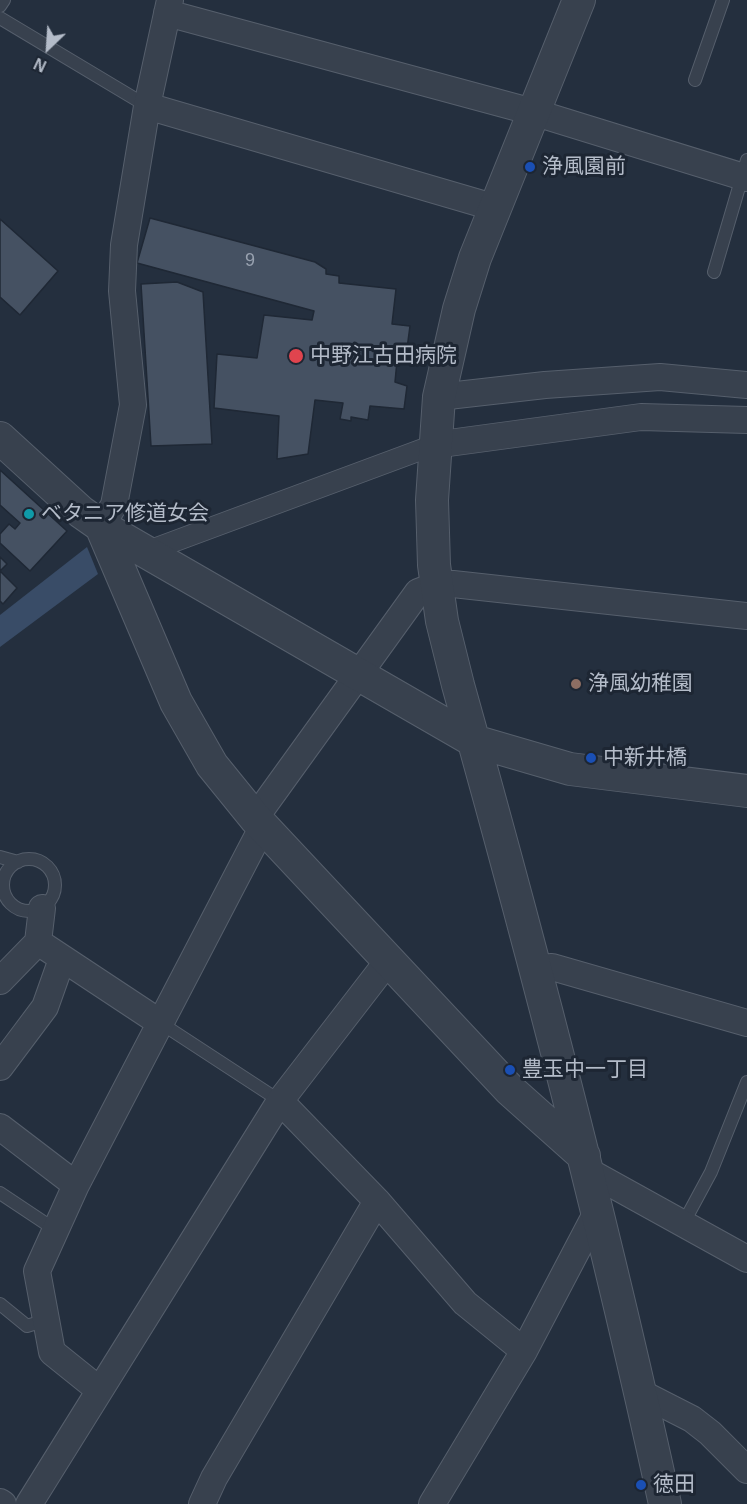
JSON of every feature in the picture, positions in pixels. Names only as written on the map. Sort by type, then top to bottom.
[{"type":"street","points":[[579,0],[475,258],[459,309],[440,397],[434,445],[432,500],[436,585],[458,685],[536,969],[598,1210],[643,1394],[661,1503]]},
{"type":"street","points":[[102,530],[114,505],[133,405],[122,291],[123,256],[147,106],[169,6],[745,171]]},
{"type":"street","points":[[147,106],[496,208]]},
{"type":"street","points":[[440,397],[544,385],[660,377],[747,385]]},
{"type":"street","points":[[131,560],[434,445],[640,417],[747,420]]},
{"type":"street","points":[[0,438],[102,530],[131,560],[356,676],[474,741],[570,769],[747,791]]},
{"type":"street","points":[[131,560],[189,730],[212,765],[259,822],[510,1090],[586,1164],[682,1224],[747,1259]]},
{"type":"street","points":[[98,1389],[52,1352],[37,1271],[54,1229],[259,822],[356,676],[418,592],[436,585],[453,584],[747,616]]},
{"type":"street","points":[[0,981],[38,942],[42,908]]},
{"type":"street","points":[[38,942],[159,1022]]},
{"type":"street","points":[[0,1067],[45,1007],[62,959]]},
{"type":"street","points":[[29,1504],[98,1389],[280,1101],[388,961]]},
{"type":"street","points":[[536,969],[552,967],[747,1023]]},
{"type":"street","points":[[280,1101],[377,1201],[465,1303],[524,1351]]},
{"type":"street","points":[[0,1127],[76,1185]]},
{"type":"street","points":[[202,1504],[214,1478],[377,1201]]},
{"type":"street","points":[[432,1504],[524,1351],[598,1210]]},
{"type":"street","points":[[643,1394],[692,1419],[710,1433],[747,1470]]},
{"type":"lane","points":[[0,6],[4,0]]},
{"type":"lane","points":[[695,80],[723,0]]},
{"type":"lane","points":[[0,18],[147,106]]},
{"type":"lane","points":[[714,272],[745,171]]},
{"type":"lane","points":[[0,857],[18,861]]},
{"type":"lane","points":[[27,859],[44,864],[54,877],[53,895],[42,908],[26,911],[11,904],[6,897],[3,881],[11,866],[18,861],[27,859]]},
{"type":"lane","points":[[159,1022],[280,1101]]},
{"type":"lane","points":[[682,1224],[711,1172],[747,1082]]},
{"type":"lane","points":[[0,1193],[54,1229]]},
{"type":"lane","points":[[0,1304],[27,1326],[46,1320]]},
{"type":"water","points":[[87,547],[98,574],[0,647],[0,615]]},
{"type":"building","points":[[150,218],[315,262],[326,269],[326,274],[339,276],[339,283],[396,289],[392,324],[410,326],[406,356],[390,354],[389,360],[397,361],[395,382],[407,386],[404,409],[370,406],[368,420],[351,417],[351,421],[340,419],[343,403],[315,400],[308,454],[277,459],[279,416],[214,408],[217,354],[257,358],[264,315],[312,320],[314,311],[137,263]]},
{"type":"building","points":[[0,219],[58,271],[20,315],[0,297]]},
{"type":"building","points":[[177,282],[203,292],[212,444],[151,446],[141,284]]},
{"type":"building","name":"ベタニア修道女会","points":[[0,470],[67,531],[30,571],[0,543],[0,534],[9,524],[15,529],[20,523],[0,505]]},
{"type":"building","points":[[0,557],[7,564],[0,571]]},
{"type":"building","points":[[0,571],[17,588],[3,604],[0,601]]},
{"type":"place","name":"浄風園前","points":[[530,167]]},
{"type":"place","name":"中野江古田病院","points":[[296,356]]},
{"type":"place","name":"ベタニア修道女会","points":[[29,514]]},
{"type":"place","name":"浄風幼稚園","points":[[576,684]]},
{"type":"place","name":"中新井橋","points":[[591,758]]},
{"type":"place","name":"豊玉中一丁目","points":[[510,1070]]},
{"type":"place","name":"徳田","points":[[641,1485]]}]
